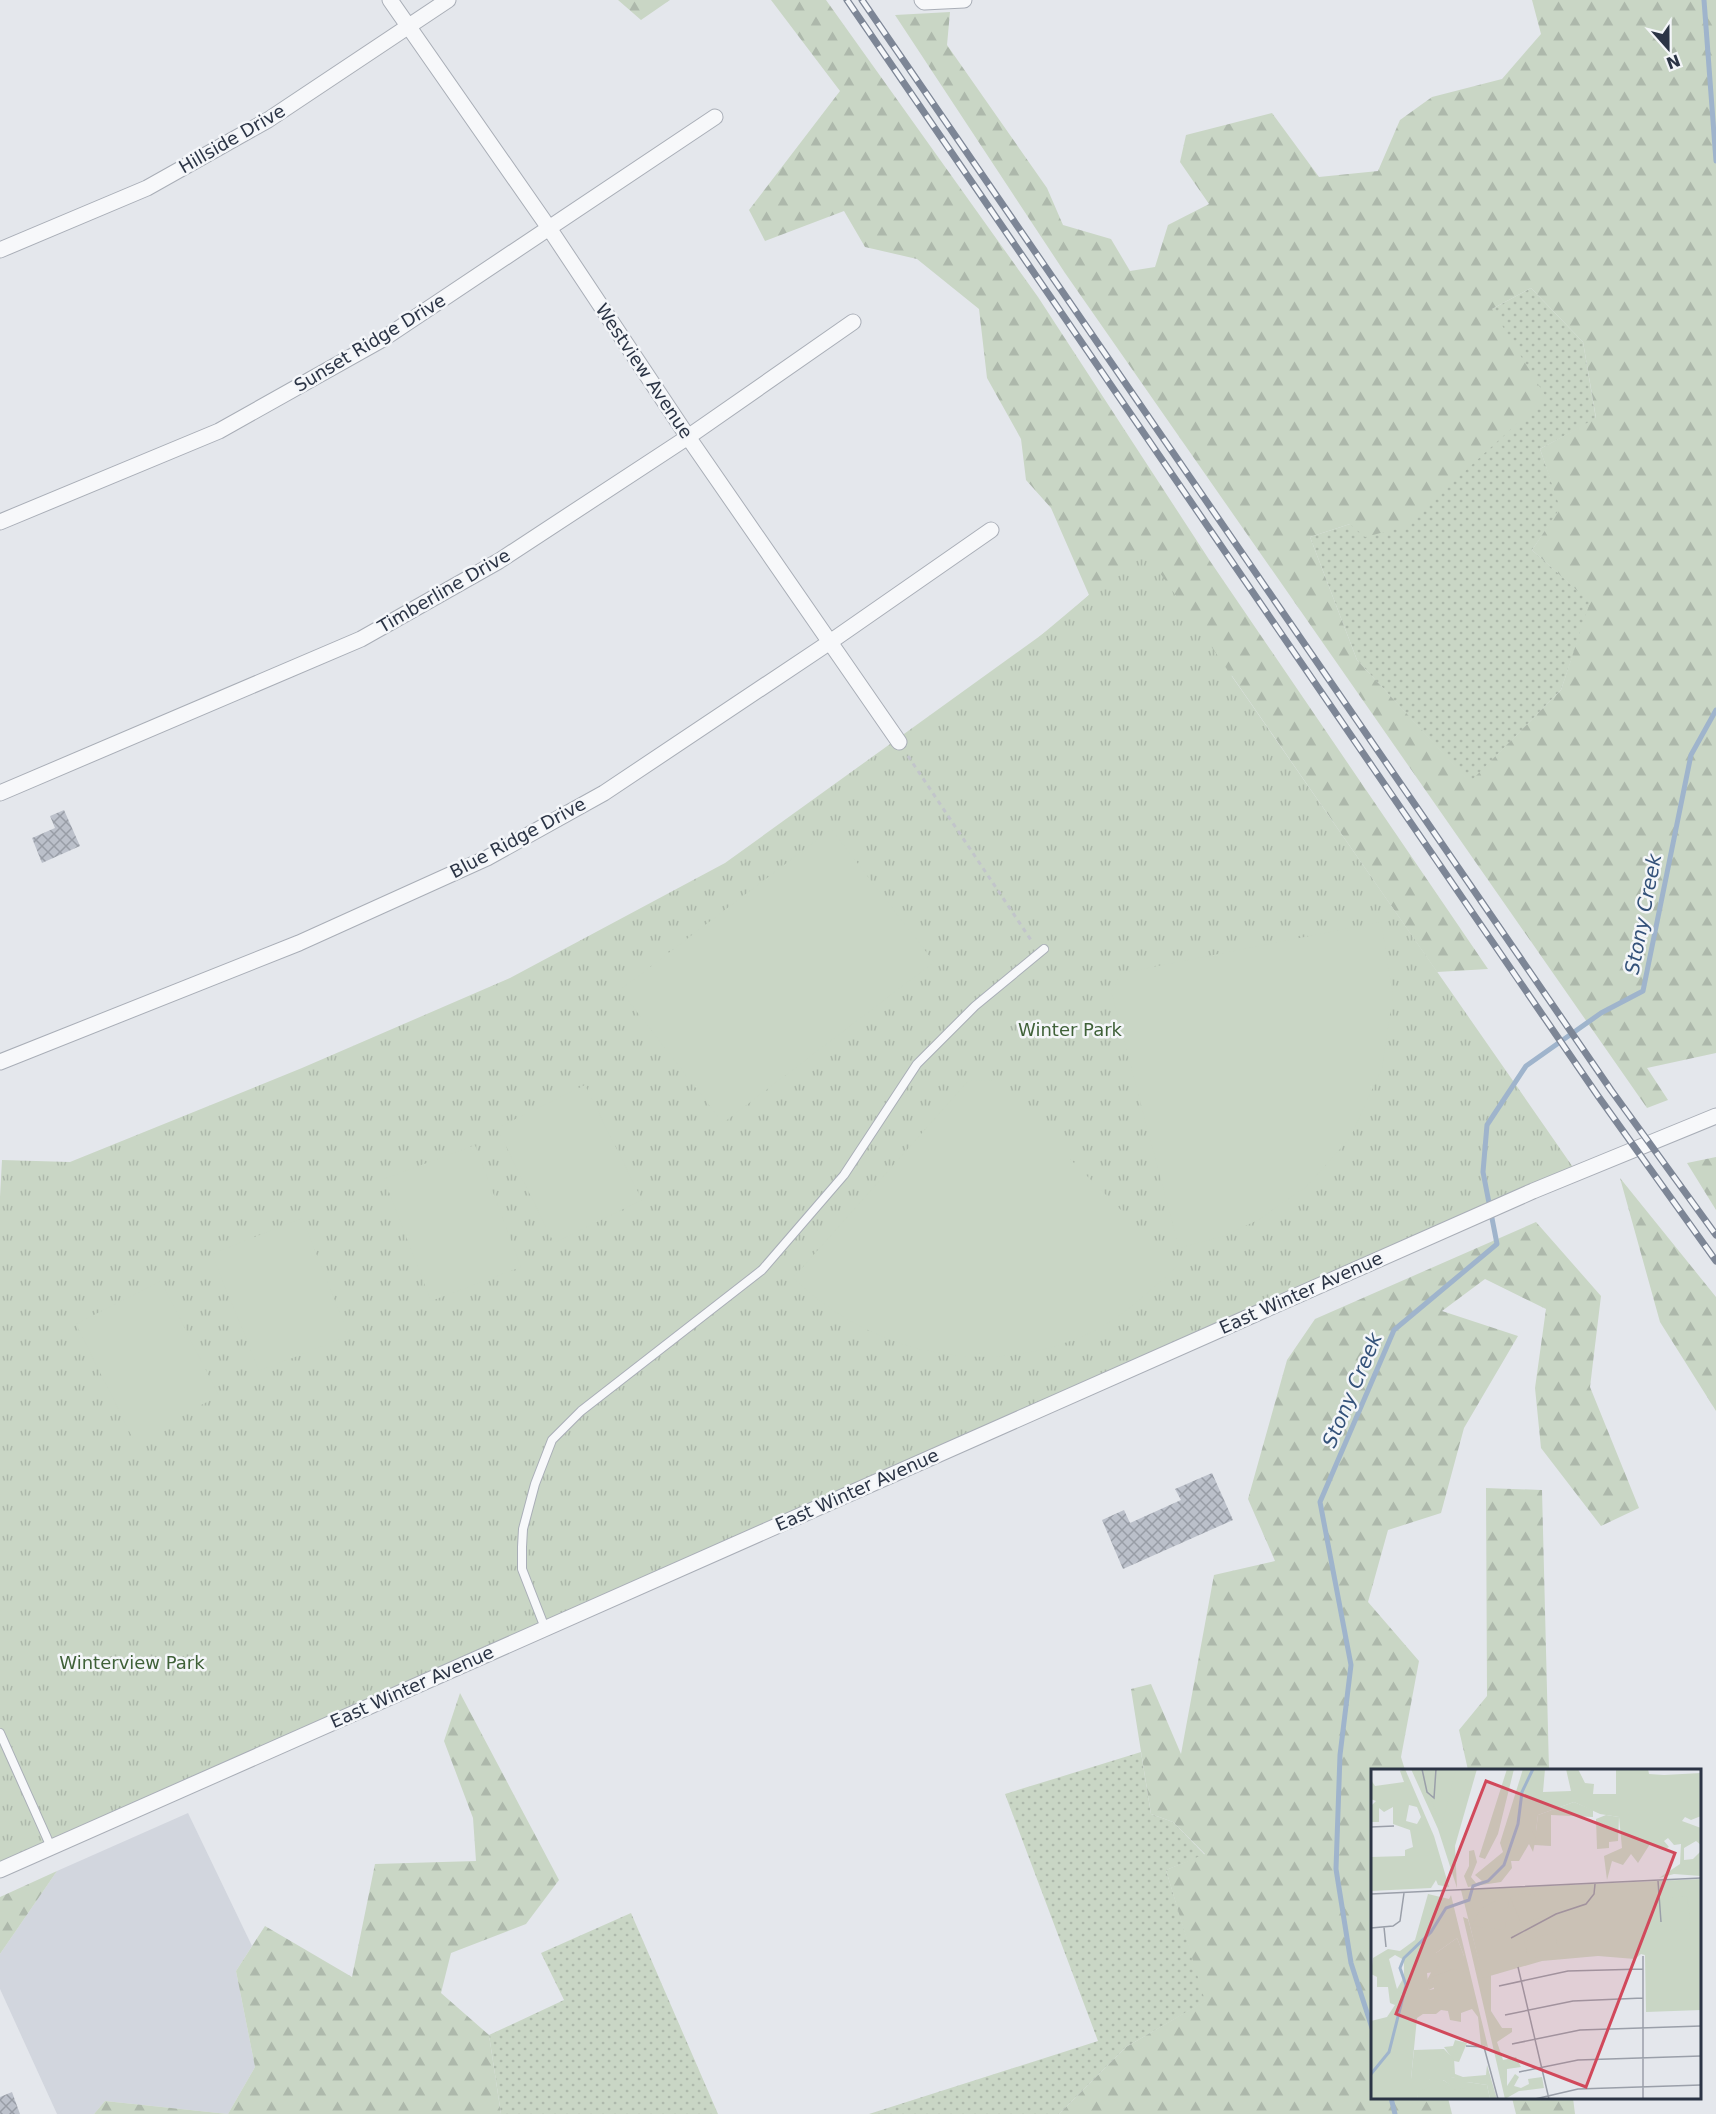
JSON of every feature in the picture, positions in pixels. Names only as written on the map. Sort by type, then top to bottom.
[{"type":"street","name":"Westview Avenue","points":[[390,0],[549,228],[688,437],[899,742]]},
{"type":"street","name":"Hillside Drive","points":[[0,250],[147,188],[268,120],[448,0]]},
{"type":"street","points":[[922,0],[924,2],[964,0]]},
{"type":"street","name":"Sunset Ridge Drive","points":[[0,522],[219,431],[383,339],[715,117]]},
{"type":"street","name":"Timberline Drive","points":[[0,793],[361,639],[499,561],[688,437],[853,322]]},
{"type":"street","name":"Blue Ridge Drive","points":[[0,1062],[299,943],[487,858],[603,793],[830,642],[991,530]]},
{"type":"street","name":"East Winter Avenue","points":[[0,1870],[1533,1191],[1716,1116]]},
{"type":"lane","points":[[545,1628],[522,1569],[522,1547],[523,1529],[534,1484],[552,1440],[581,1411],[762,1270],[844,1175],[917,1064],[975,1006],[1044,949]]},
{"type":"lane","points":[[0,1733],[51,1847]]},
{"type":"path","points":[[899,742],[1033,943],[1044,949]]},
{"type":"shaded area","points":[[188,1813],[252,1946],[236,1971],[255,2067],[228,2114],[105,2101],[94,2114],[57,2114],[0,1989],[0,1954],[57,1871]]},
{"type":"green space","points":[[618,0],[670,0],[641,20]]},
{"type":"green space","points":[[771,0],[826,0],[1038,297],[1210,561],[1488,969],[1437,972],[1232,676],[1039,637],[1089,595],[1051,508],[1026,480],[1021,439],[987,378],[979,309],[917,259],[865,247],[844,211],[765,241],[749,210],[840,91]]},
{"type":"green space","points":[[1532,0],[1716,0],[1716,1053],[1647,1068],[1668,1100],[1647,1108],[1065,273],[895,15],[950,12],[947,45],[1047,188],[1063,225],[1111,239],[1130,271],[1155,267],[1168,225],[1209,204],[1180,162],[1186,135],[1272,113],[1319,177],[1378,171],[1400,120],[1432,97],[1502,79],[1541,34]],"holes":[[[1531,288],[1583,342],[1596,418],[1540,449],[1560,508],[1532,550],[1590,602],[1561,690],[1470,782],[1357,660],[1310,537],[1350,524],[1365,537],[1404,527],[1546,397],[1492,309]]]},
{"type":"green space","points":[[1531,288],[1583,342],[1596,419],[1540,449],[1561,508],[1532,550],[1591,602],[1561,690],[1470,783],[1357,660],[1310,537],[1350,524],[1492,309]]},
{"type":"green space","name":"Winter Park","points":[[1142,547],[1577,1173],[0,1869],[0,1197],[2,1160],[70,1162],[302,1068],[510,978],[725,863],[1058,623]]},
{"type":"green space","points":[[831,829],[934,962],[723,1123],[620,990]]},
{"type":"green space","points":[[1381,922],[1393,995],[1382,1068],[1350,1138],[1306,1187],[1258,1220],[1221,1237],[1179,1248],[1111,991],[1122,973]]},
{"type":"green space","points":[[969,1080],[992,1081],[1177,1266],[1146,1294],[1102,1327],[1051,1347],[1012,1355],[972,1357],[933,1352],[895,1342],[859,1326],[825,1304],[793,1278]]},
{"type":"green space","points":[[585,1085],[642,1200],[554,1243],[497,1128]]},
{"type":"green space","points":[[475,1145],[521,1267],[431,1301],[384,1179]]},
{"type":"green space","points":[[1716,1157],[1716,1210],[1687,1163]]},
{"type":"green space","points":[[1620,1178],[1716,1297],[1716,1411],[1660,1322]]},
{"type":"green space","points":[[302,1218],[349,1336],[259,1371],[212,1254]]},
{"type":"green space","points":[[1536,1222],[1601,1296],[1590,1387],[1639,1508],[1601,1526],[1541,1448],[1535,1388],[1546,1309],[1485,1279],[1442,1311],[1518,1336],[1464,1428],[1441,1513],[1388,1530],[1368,1602],[1419,1661],[1401,1757],[1405,1769],[1371,1769],[1371,2099],[1448,2099],[1452,2114],[1059,2114],[1126,2047],[1205,2001],[1166,1870],[1205,1854],[1173,1822],[1151,1814],[1131,1689],[1151,1684],[1181,1754],[1214,1575],[1275,1561],[1248,1499],[1287,1360],[1315,1319]]},
{"type":"green space","points":[[161,1281],[219,1396],[133,1439],[76,1324]]},
{"type":"green space","points":[[1486,1488],[1542,1490],[1549,1769],[1468,1769],[1459,1730],[1487,1696]]},
{"type":"green space","points":[[460,1693],[559,1880],[526,1924],[451,1953],[441,1993],[489,2035],[501,2114],[228,2114],[255,2067],[236,1971],[265,1926],[352,1977],[375,1864],[476,1861],[473,1818],[444,1741]]},
{"type":"green space","points":[[1141,1752],[1151,1814],[1173,1822],[1205,1855],[1166,1870],[1206,2001],[1126,2047],[1059,2114],[869,2114],[1098,2041],[1005,1794]]},
{"type":"green space","points":[[57,1871],[0,1954],[0,1897]]},
{"type":"green space","points":[[631,1913],[718,2114],[501,2114],[489,2035],[564,2000],[541,1953]]},
{"type":"green space","points":[[1512,2099],[1573,2099],[1575,2114],[1516,2114]]},
{"type":"green space","points":[[105,2101],[228,2114],[94,2114]]},
{"type":"building","points":[[64,810],[80,846],[42,863],[32,838],[55,828],[50,816]]},
{"type":"building","points":[[1212,1473],[1233,1520],[1123,1569],[1102,1520],[1124,1510],[1130,1523],[1181,1500],[1175,1489]]},
{"type":"building","points":[[12,2092],[20,2114],[0,2114],[0,2097]]},
{"type":"waterway","name":"Stony Creek","points":[[1704,0],[1716,161]]},
{"type":"waterway","name":"Stony Creek","points":[[1371,2025],[1351,1963],[1336,1869],[1340,1755],[1351,1665],[1320,1502],[1394,1330],[1497,1244],[1483,1172],[1487,1125],[1526,1066],[1601,1013],[1643,991],[1691,755],[1716,710]]},
{"type":"waterway","name":"Stony Creek","points":[[1391,2099],[1395,2114]]},
{"type":"railway","points":[[847,0],[1598,1096],[1716,1261]]},
{"type":"railway","points":[[862,0],[1611,1090],[1716,1235]]},
{"type":"park label","name":"Winterview Park","points":[[132,1663]]}]
